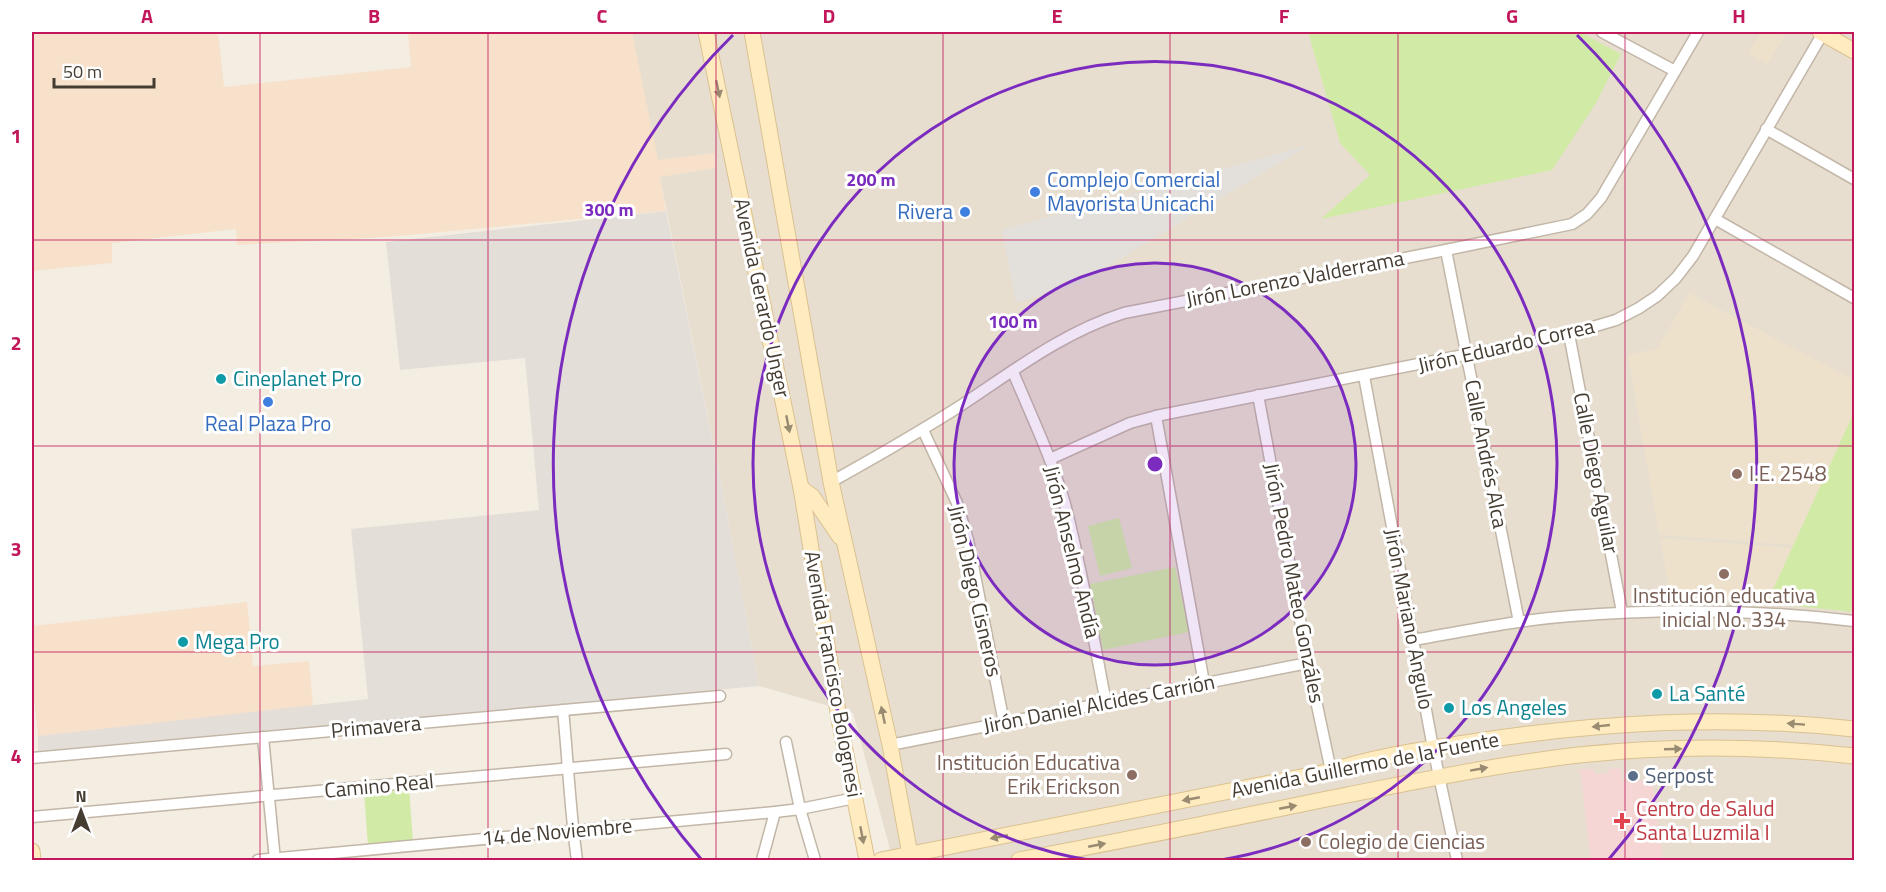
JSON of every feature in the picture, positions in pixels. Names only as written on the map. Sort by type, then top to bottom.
[{"type":"main road","name":"Avenida Gerardo Unger","points":[[706,32],[801,488],[818,503],[847,550]]},
{"type":"main road","name":"Avenida Gerardo Unger","points":[[752,32],[831,482],[890,745],[910,858]]},
{"type":"main road","points":[[1821,32],[1854,51]]},
{"type":"main road","name":"Avenida Francisco Bolognesi","points":[[801,488],[867,861]]},
{"type":"main road","name":"Avenida Guillermo de la Fuente","points":[[881,861],[910,858],[1433,748],[1541,732],[1612,724],[1676,721],[1770,723],[1854,729]]},
{"type":"main road","name":"Avenida Guillermo de la Fuente","points":[[1028,860],[1439,777],[1581,754],[1669,749],[1768,749],[1854,756]]},
{"type":"main road","points":[[32,851],[33,861]]},
{"type":"street","points":[[1602,32],[1676,71]]},
{"type":"street","name":"Jirón Lorenzo Valderrama","points":[[831,482],[923,430],[1061,339],[1091,324],[1124,313],[1572,224],[1587,214],[1601,198],[1698,32]]},
{"type":"street","name":"Jirón Eduardo Correa","points":[[1050,459],[1130,423],[1156,416],[1569,334],[1616,320],[1639,308],[1657,296],[1676,278],[1693,256],[1821,32]]},
{"type":"street","points":[[1766,129],[1854,179]]},
{"type":"street","points":[[1715,219],[1854,298]]},
{"type":"street","name":"Calle Andrés Alca","points":[[1446,250],[1519,622]]},
{"type":"street","name":"Calle Diego Aguilar","points":[[1569,334],[1622,612]]},
{"type":"street","name":"Jirón Anselmo Andía","points":[[1012,372],[1050,459],[1064,503],[1078,557],[1106,703]]},
{"type":"street","name":"Jirón Mariano Angulo","points":[[1364,376],[1433,748],[1457,861]]},
{"type":"street","name":"Jirón Pedro Mateo Gonzáles","points":[[1258,395],[1330,771]]},
{"type":"street","points":[[1156,416],[1204,683]]},
{"type":"street","name":"Jirón Diego Cisneros","points":[[923,430],[957,503],[968,540],[1004,723]]},
{"type":"street","points":[[1413,640],[1519,622],[1622,612],[1764,612],[1854,621]]},
{"type":"street","name":"Jirón Daniel Alcides Carrión","points":[[890,745],[1308,663]]},
{"type":"street","name":"Primavera","points":[[32,758],[720,696]]},
{"type":"street","points":[[563,710],[577,861]]},
{"type":"street","points":[[263,737],[275,860]]},
{"type":"street","points":[[786,742],[800,809],[815,861]]},
{"type":"street","name":"Camino Real","points":[[32,818],[726,754]]},
{"type":"street","name":"14 de Noviembre","points":[[258,861],[776,812],[855,798]]},
{"type":"street","points":[[762,861],[776,812]]},
{"type":"shaded area","points":[[32,32],[218,32],[224,87],[411,67],[408,32],[632,32],[658,160],[715,153],[715,168],[660,177],[666,211],[387,237],[237,245],[236,229],[112,243],[112,263],[32,271]]},
{"type":"shaded area","points":[[631,32],[1854,32],[1854,860],[893,860],[853,713],[759,686]]},
{"type":"shaded area","points":[[1761,32],[1787,32],[1767,64],[1748,53]]},
{"type":"shaded area","points":[[1309,145],[1081,282],[1016,303],[1002,230]]},
{"type":"shaded area","points":[[666,211],[759,686],[38,751],[38,736],[368,699],[351,529],[539,510],[525,358],[400,370],[386,242]]},
{"type":"shaded area","name":"I.E. 2548","points":[[1689,293],[1854,380],[1854,412],[1794,545],[1659,535],[1628,355],[1658,348]]},
{"type":"shaded area","name":"Institución educativa inicial No. 334","points":[[1660,538],[1793,548],[1767,603],[1671,599]]},
{"type":"shaded area","points":[[247,602],[253,666],[309,661],[313,706],[38,736],[32,680],[32,626]]},
{"type":"shaded area","name":"Centro de Salud Santa Luzmila I","points":[[1621,768],[1623,782],[1652,780],[1663,860],[1591,860],[1580,769],[1594,769],[1595,774],[1608,773],[1609,769]]},
{"type":"green space","points":[[1308,32],[1580,32],[1621,54],[1596,103],[1552,170],[1321,219],[1370,175],[1340,143]]},
{"type":"green space","points":[[1854,412],[1854,612],[1767,603]]},
{"type":"green space","points":[[1119,518],[1132,568],[1100,576],[1088,526]]},
{"type":"green space","points":[[1175,567],[1189,632],[1103,650],[1090,584]]},
{"type":"green space","points":[[409,788],[413,842],[368,846],[364,791]]},
{"type":"place","name":"Complejo Comercial Mayorista Unicachi","points":[[1035,192]]},
{"type":"place","name":"Rivera","points":[[965,212]]},
{"type":"place","name":"Cineplanet Pro","points":[[221,379]]},
{"type":"place","name":"Real Plaza Pro","points":[[268,402]]},
{"type":"place","name":"I.E. 2548","points":[[1737,474]]},
{"type":"place","name":"Institución educativa inicial No. 334","points":[[1724,574]]},
{"type":"place","name":"Mega Pro","points":[[183,642]]},
{"type":"place","name":"La Santé","points":[[1657,694]]},
{"type":"place","name":"Los Angeles","points":[[1449,708]]},
{"type":"place","name":"Institución Educativa Erik Erickson","points":[[1132,775]]},
{"type":"place","name":"Serpost","points":[[1633,776]]},
{"type":"place","name":"Centro de Salud Santa Luzmila I","points":[[1622,821]]},
{"type":"place","name":"Colegio de Ciencias","points":[[1306,842]]}]
